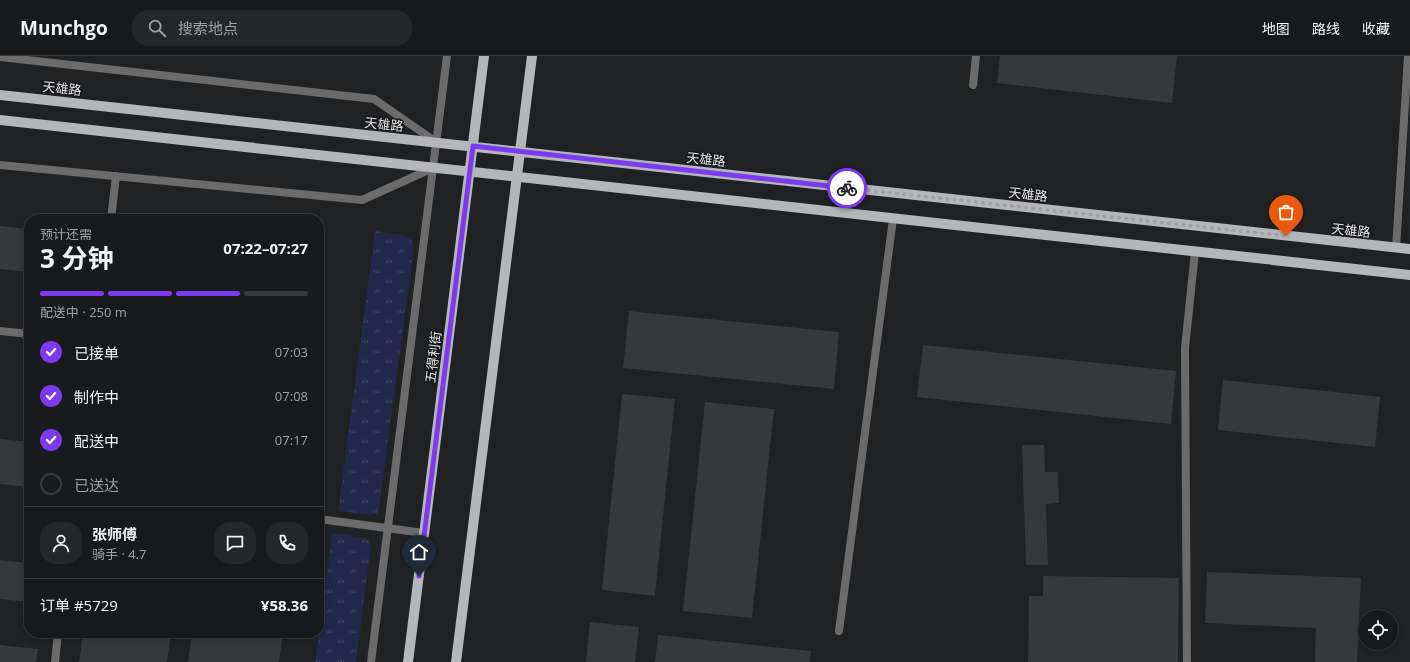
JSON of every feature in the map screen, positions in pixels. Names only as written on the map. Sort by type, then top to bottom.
[{"type":"main road","name":"五得利街","points":[[408,662],[484,56]]},
{"type":"main road","points":[[456,662],[532,56]]},
{"type":"main road","name":"天雄路","points":[[0,94],[1410,249]]},
{"type":"main road","points":[[0,120],[1410,275]]},
{"type":"street","points":[[371,662],[447,56]]},
{"type":"street","points":[[973,85],[976,56]]},
{"type":"street","points":[[1396,248],[1408,56]]},
{"type":"street","points":[[0,57],[374,99],[436,142]]},
{"type":"street","points":[[0,165],[362,200],[433,168]]},
{"type":"street","points":[[112,214],[116,176]]},
{"type":"street","points":[[839,631],[893,218]]},
{"type":"street","points":[[1187,662],[1186,348],[1195,252]]},
{"type":"street","points":[[0,331],[24,333]]},
{"type":"street","points":[[324,520],[424,533]]},
{"type":"street","points":[[55,662],[57,638]]},
{"type":"green space","points":[[375,231],[403,235],[412,240],[414,247],[379,509],[377,513],[372,515],[338,511]]},
{"type":"green space","points":[[332,533],[365,538],[369,540],[371,546],[356,662],[315,662],[318,638],[324,638],[324,594]]},
{"type":"building","points":[[1000,56],[1177,56],[1172,103],[997,83]]},
{"type":"building","points":[[0,226],[24,228],[24,271],[0,269]]},
{"type":"building","points":[[629,311],[839,332],[834,389],[623,368]]},
{"type":"building","points":[[923,345],[1176,371],[1171,424],[917,397]]},
{"type":"building","points":[[1223,380],[1380,397],[1375,447],[1218,430]]},
{"type":"building","points":[[622,394],[675,399],[655,596],[602,590]]},
{"type":"building","points":[[705,402],[774,409],[752,618],[683,611]]},
{"type":"building","points":[[0,439],[24,441],[24,486],[0,484]]},
{"type":"building","points":[[1022,445],[1044,445],[1045,472],[1058,472],[1059,503],[1046,504],[1048,565],[1026,565]]},
{"type":"building","points":[[0,560],[24,562],[24,601],[0,599]]},
{"type":"building","points":[[1207,572],[1361,578],[1359,610],[1358,610],[1357,662],[1315,662],[1316,628],[1205,623]]},
{"type":"building","points":[[1043,576],[1179,578],[1178,662],[1028,662],[1029,596],[1043,596]]},
{"type":"building","points":[[590,622],[639,627],[635,662],[586,662]]},
{"type":"building","points":[[658,635],[811,651],[810,662],[655,662]]},
{"type":"building","points":[[82,638],[170,638],[167,662],[79,662]]},
{"type":"building","points":[[191,638],[282,638],[279,662],[188,662]]},
{"type":"building","points":[[0,645],[38,649],[36,662],[0,662]]},
{"type":"way so far","points":[[847,188],[1286,236]]},
{"type":"route","points":[[419,576],[473,146],[847,188]]}]
